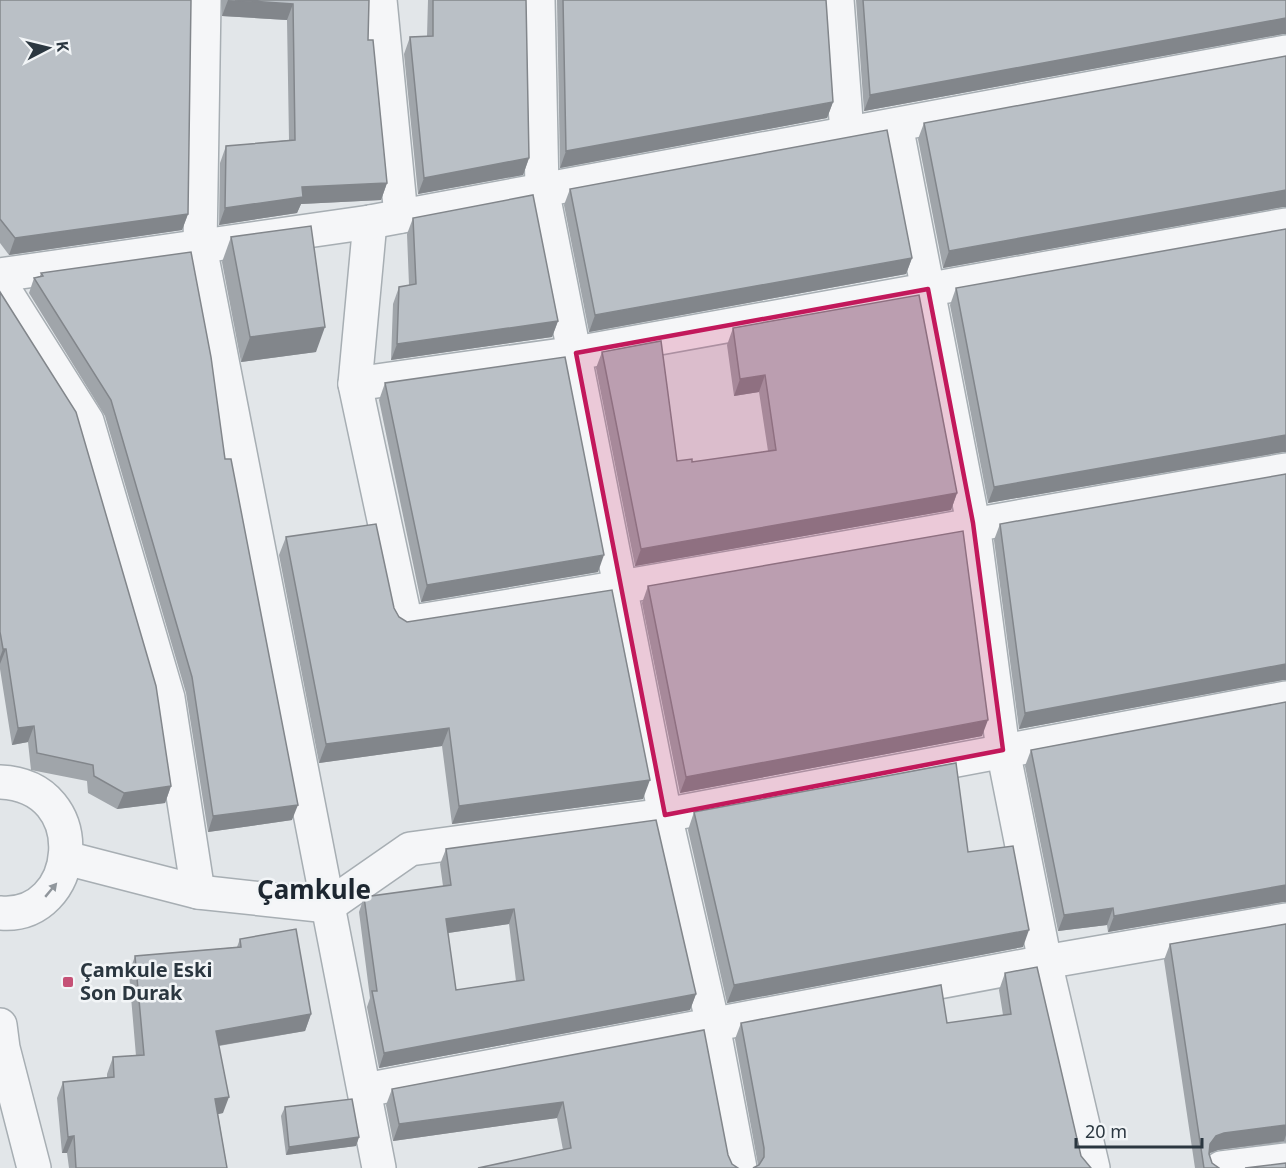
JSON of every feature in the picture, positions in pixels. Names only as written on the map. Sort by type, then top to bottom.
[{"type":"street","points":[[204,0],[200,248],[380,1168]]},
{"type":"street","points":[[380,0],[385,219],[355,384],[406,623],[621,589],[973,523],[1286,470]]},
{"type":"street","points":[[538,0],[542,189],[665,815],[714,1025],[740,1168]]},
{"type":"street","points":[[837,0],[847,133]]},
{"type":"street","points":[[0,275],[200,248],[385,219],[1286,52]]},
{"type":"street","points":[[896,125],[973,523],[1003,750],[1046,962],[1093,1168]]},
{"type":"street","points":[[355,384],[576,353],[1286,225]]},
{"type":"street","points":[[0,283],[87,420],[168,698],[198,892]]},
{"type":"street","points":[[66,858],[198,892],[328,906],[410,849],[665,815],[1286,698]]},
{"type":"street","points":[[0,782],[13,782],[32,789],[48,800],[59,816],[66,836],[66,858],[60,879],[46,897],[27,908],[0,913]]},
{"type":"street","points":[[365,1090],[1046,962],[1286,920]]},
{"type":"street","points":[[0,1025],[3,1048],[34,1168]]},
{"type":"street","points":[[1221,1168],[1286,1160]]},
{"type":"highlighted area","points":[[928,289],[973,523],[1003,750],[665,815],[576,353]]},
{"type":"building","points":[[0,0],[191,0],[188,214],[15,238],[0,219]]},
{"type":"building","points":[[235,0],[369,0],[368,40],[373,40],[387,183],[302,187],[303,197],[225,208],[226,146],[295,140],[293,4]]},
{"type":"building","points":[[433,0],[526,0],[529,158],[424,178],[410,37],[433,36]]},
{"type":"building","points":[[563,0],[826,0],[833,102],[566,151]]},
{"type":"building","points":[[863,0],[1286,0],[1286,18],[870,95]]},
{"type":"building","points":[[1286,56],[1286,190],[949,251],[924,123]]},
{"type":"building","points":[[887,130],[912,258],[595,315],[570,189]]},
{"type":"building","points":[[533,195],[558,321],[397,344],[399,287],[416,284],[413,218]]},
{"type":"building","points":[[311,226],[325,327],[250,337],[231,237]]},
{"type":"building","points":[[1286,229],[1286,435],[994,487],[956,288]]},
{"type":"building","points":[[191,252],[211,357],[225,459],[231,459],[298,805],[213,816],[192,677],[111,400],[34,278],[43,276],[41,273]]},
{"type":"building","points":[[0,292],[76,412],[156,686],[171,786],[124,793],[94,776],[93,765],[37,753],[34,726],[18,728],[6,649],[3,649],[0,632]]},
{"type":"building","points":[[919,295],[957,493],[641,549],[602,352],[661,341],[677,461],[692,459],[692,462],[776,450],[765,375],[740,379],[733,328]]},
{"type":"building","points":[[565,357],[604,555],[427,585],[385,383]]},
{"type":"building","points":[[1286,474],[1286,664],[1025,713],[1000,524]]},
{"type":"building","points":[[376,524],[394,608],[399,617],[407,622],[612,590],[650,780],[459,806],[449,728],[326,744],[286,537]]},
{"type":"building","points":[[963,531],[988,720],[686,777],[648,586]]},
{"type":"building","points":[[1286,702],[1286,885],[1114,916],[1113,908],[1064,915],[1031,750]]},
{"type":"building","points":[[956,763],[968,852],[1013,846],[1029,930],[734,985],[694,812]]},
{"type":"building","points":[[656,820],[696,994],[384,1053],[372,991],[377,991],[364,897],[451,885],[446,849]],"holes":[[[514,909],[524,980],[456,990],[446,919]]]},
{"type":"building","points":[[1286,924],[1286,1125],[1216,1136],[1210,1144],[1209,1154],[1212,1163],[1219,1168],[1204,1168],[1170,944]]},
{"type":"building","points":[[296,929],[311,1014],[216,1031],[229,1097],[215,1099],[227,1168],[76,1168],[74,1136],[68,1137],[63,1082],[114,1077],[113,1057],[144,1055],[135,956],[241,947],[240,939]]},
{"type":"building","points":[[1037,967],[1081,1156],[1091,1168],[753,1168],[759,1165],[764,1157],[764,1148],[741,1023],[941,985],[947,1023],[1011,1014],[1005,973]]},
{"type":"building","points":[[704,1030],[728,1155],[732,1164],[738,1168],[478,1168],[571,1148],[563,1102],[399,1124],[392,1089]]},
{"type":"building","points":[[352,1099],[359,1137],[289,1147],[285,1107]]},
{"type":"building","points":[[1286,1163],[1286,1168],[1245,1168]]},
{"type":"place","name":"Çamkule Eski Son Durak","points":[[68,982]]},
{"type":"district","name":"Çamkule","points":[[314,890]]}]
